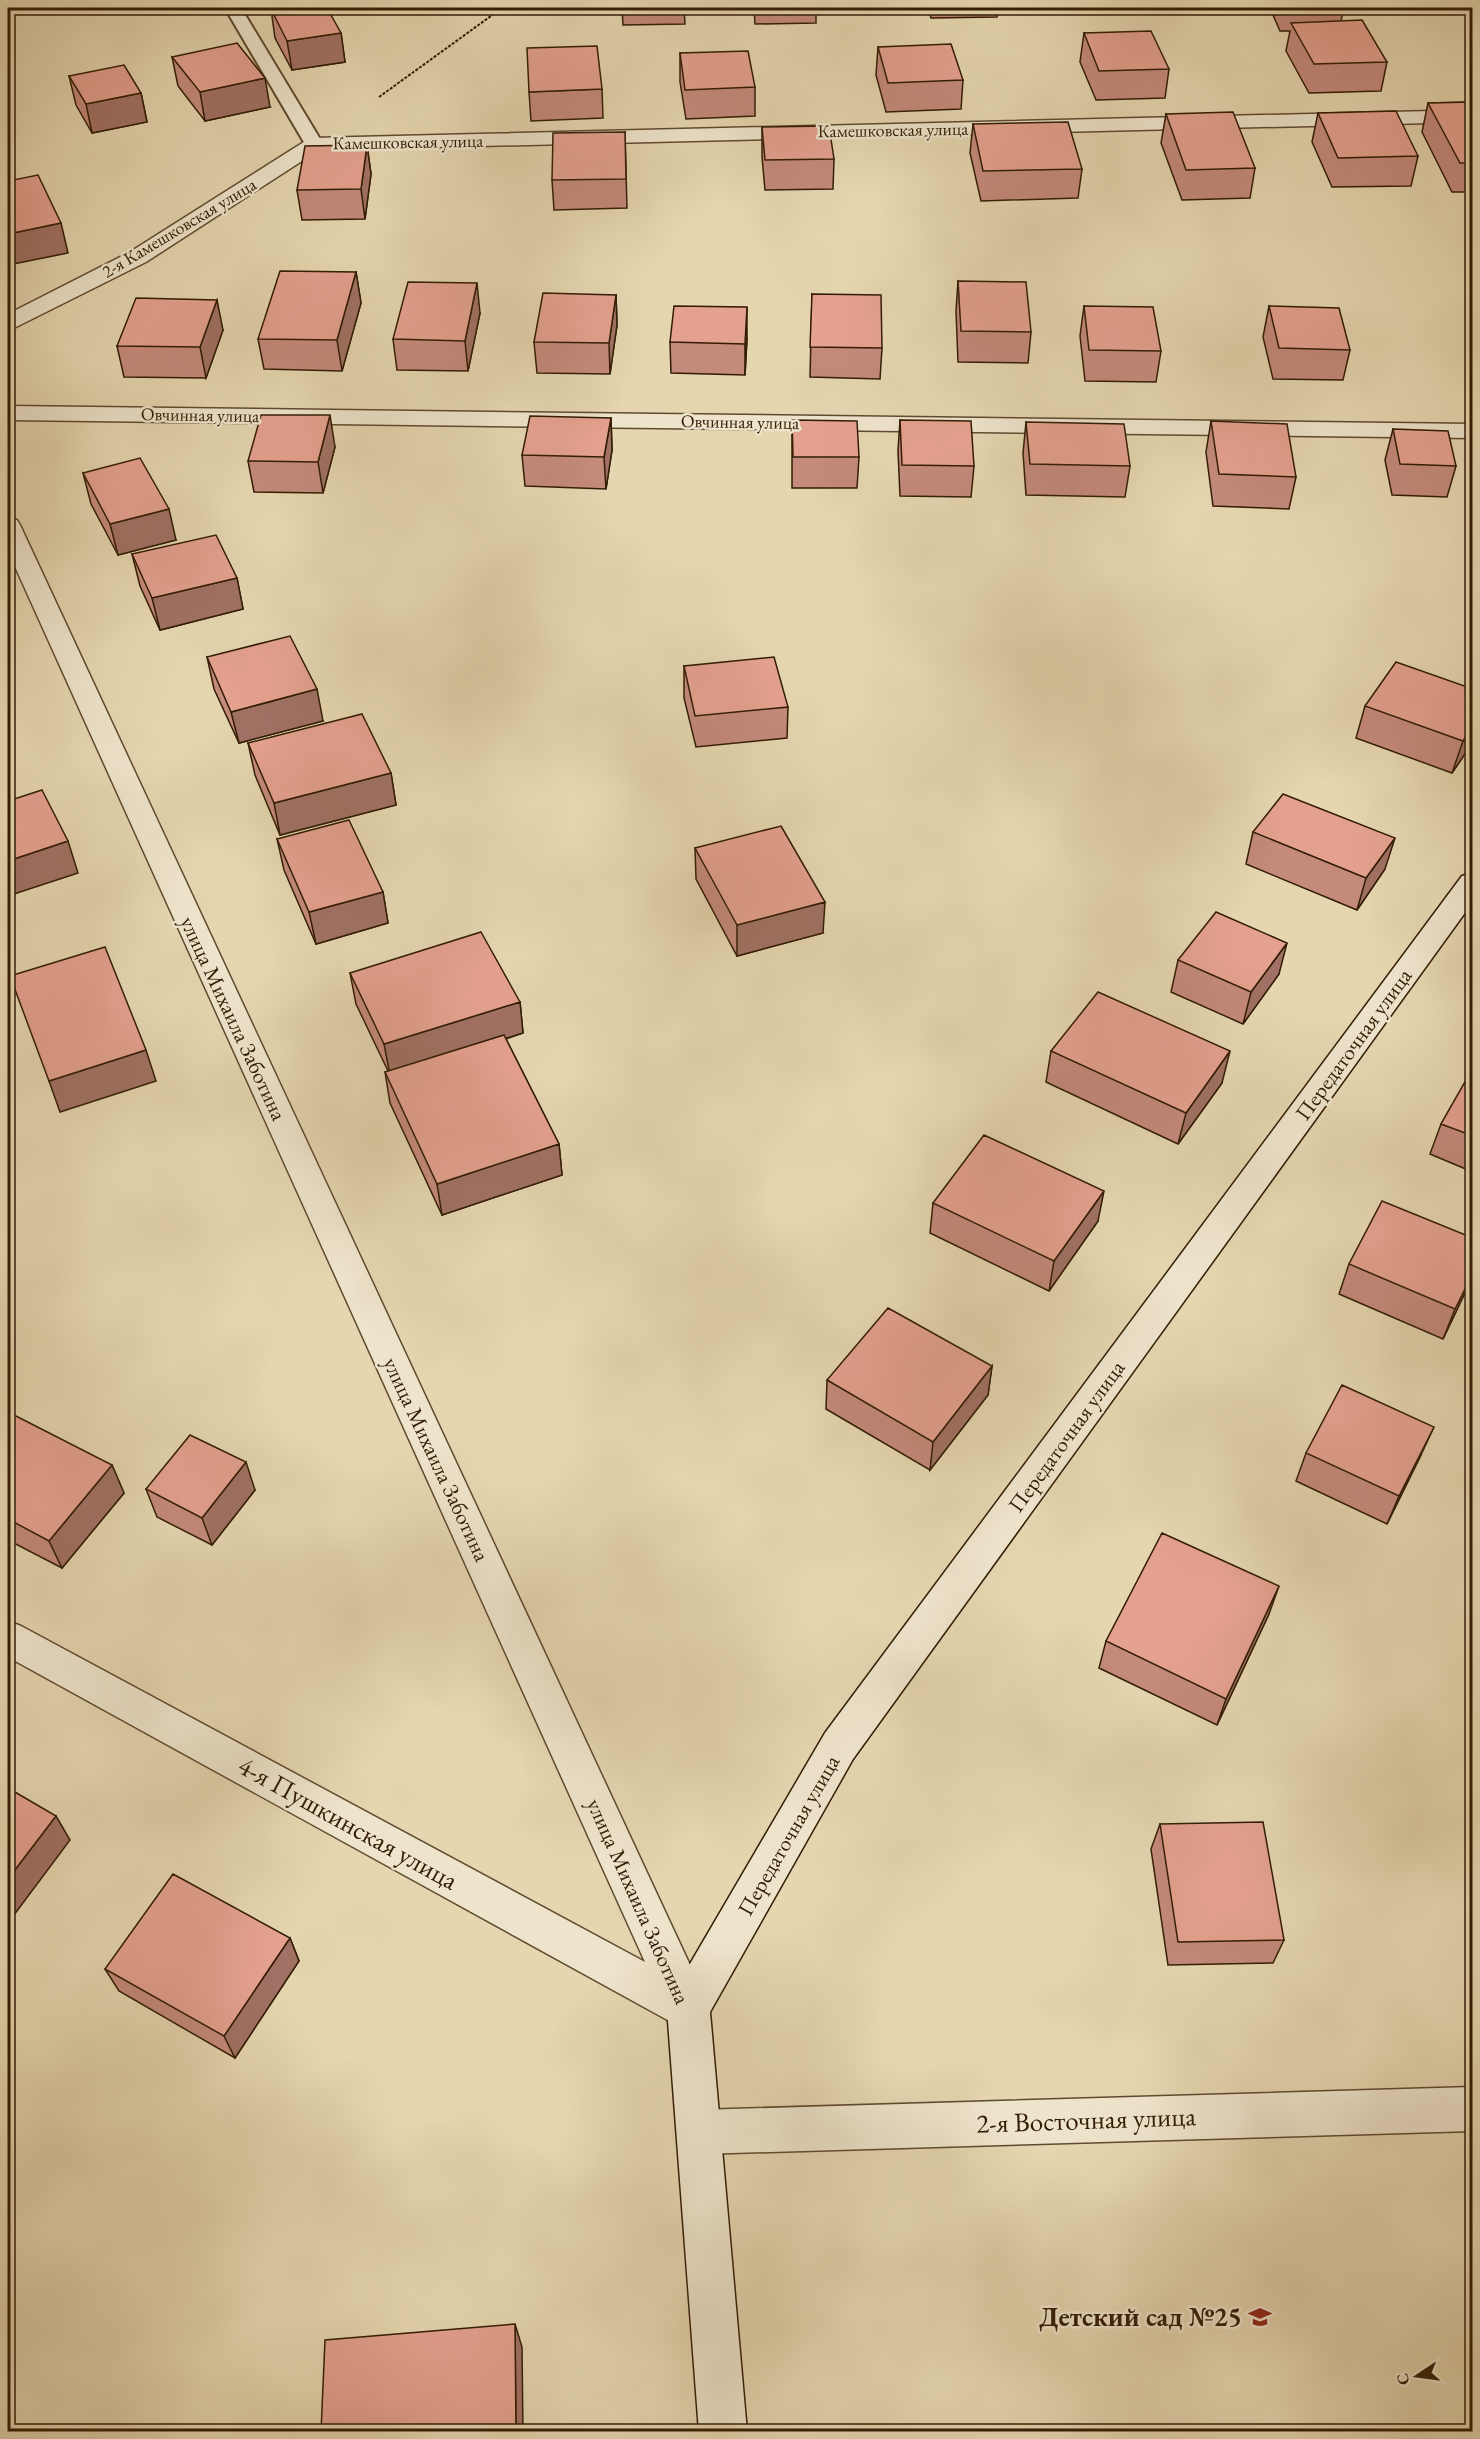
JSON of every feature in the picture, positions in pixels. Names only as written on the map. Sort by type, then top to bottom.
[{"type":"street","name":"Камешковская улица","points":[[314,144],[1473,116]]},
{"type":"street","name":"2-я Камешковская улица","points":[[8,322],[138,257],[314,144]]},
{"type":"street","name":"Овчинная улица","points":[[8,413],[1473,431]]},
{"type":"street","name":"улица Михаила Заботина","points":[[8,525],[688,2008],[723,2432]]},
{"type":"street","name":"Передаточная улица","points":[[688,2008],[839,1746],[1473,883]]},
{"type":"street","name":"4-я Пушкинская улица","points":[[8,1638],[688,2008]]},
{"type":"street","name":"2-я Восточная улица","points":[[699,2132],[1473,2109]]},
{"type":"lane","points":[[233,8],[314,144]]},
{"type":"path","points":[[314,144],[502,8]]},
{"type":"building","points":[[327,8],[341,33],[287,41],[271,9]]},
{"type":"building","points":[[1362,20],[1387,62],[1314,64],[1291,23]]},
{"type":"building","points":[[1151,31],[1169,69],[1099,71],[1084,33]]},
{"type":"building","points":[[237,43],[265,78],[200,92],[172,57]]},
{"type":"building","points":[[951,44],[963,80],[888,83],[878,47]]},
{"type":"building","points":[[597,46],[602,89],[529,92],[527,48]]},
{"type":"building","points":[[748,51],[755,87],[685,90],[680,53]]},
{"type":"building","points":[[124,65],[141,93],[86,104],[69,76]]},
{"type":"building","points":[[1473,102],[1473,163],[1460,163],[1428,103]]},
{"type":"building","points":[[1396,111],[1418,156],[1338,158],[1318,113]]},
{"type":"building","points":[[1233,112],[1255,168],[1186,170],[1166,114]]},
{"type":"building","points":[[1068,122],[1082,169],[983,171],[973,124]]},
{"type":"building","points":[[829,126],[834,159],[765,160],[762,127]]},
{"type":"building","points":[[625,132],[626,179],[552,180],[553,133]]},
{"type":"building","points":[[367,145],[361,189],[297,190],[305,146]]},
{"type":"building","points":[[38,175],[61,223],[8,234],[8,181]]},
{"type":"building","points":[[280,271],[356,272],[337,340],[258,339]]},
{"type":"building","points":[[958,281],[1026,282],[1031,332],[961,331]]},
{"type":"building","points":[[408,282],[477,283],[465,341],[393,339]]},
{"type":"building","points":[[543,293],[616,295],[609,343],[534,342]]},
{"type":"building","points":[[812,294],[881,295],[882,348],[810,347]]},
{"type":"building","points":[[136,298],[217,300],[200,347],[117,346]]},
{"type":"building","points":[[674,306],[747,307],[745,344],[670,342]]},
{"type":"building","points":[[1084,306],[1153,307],[1161,351],[1089,350]]},
{"type":"building","points":[[1269,306],[1339,308],[1350,350],[1279,348]]},
{"type":"building","points":[[261,415],[330,415],[318,462],[248,461]]},
{"type":"building","points":[[530,416],[611,418],[604,457],[522,455]]},
{"type":"building","points":[[792,420],[857,421],[859,457],[793,457]]},
{"type":"building","points":[[900,420],[971,421],[974,466],[902,465]]},
{"type":"building","points":[[1211,421],[1287,424],[1296,477],[1219,474]]},
{"type":"building","points":[[1026,422],[1124,424],[1130,466],[1030,464]]},
{"type":"building","points":[[1393,429],[1448,431],[1456,466],[1400,464]]},
{"type":"building","points":[[140,458],[169,509],[110,524],[83,473]]},
{"type":"building","points":[[216,535],[237,578],[152,598],[132,554]]},
{"type":"building","points":[[290,636],[317,689],[231,712],[207,657]]},
{"type":"building","points":[[774,657],[788,707],[695,716],[684,666]]},
{"type":"building","points":[[1396,662],[1473,689],[1473,726],[1463,741],[1365,706]]},
{"type":"building","points":[[362,714],[391,773],[274,803],[248,743]]},
{"type":"building","points":[[42,790],[68,841],[8,861],[8,801]]},
{"type":"building","points":[[1283,794],[1395,838],[1366,878],[1253,832]]},
{"type":"building","points":[[349,820],[383,892],[309,912],[277,839]]},
{"type":"building","points":[[781,826],[825,902],[737,925],[695,848]]},
{"type":"building","points":[[1216,912],[1287,943],[1251,992],[1178,960]]},
{"type":"building","points":[[481,932],[520,1002],[384,1044],[350,973]]},
{"type":"building","points":[[105,947],[146,1050],[49,1081],[10,976]]},
{"type":"building","points":[[1098,992],[1230,1051],[1186,1113],[1051,1051]]},
{"type":"building","points":[[504,1035],[559,1144],[437,1184],[385,1072]]},
{"type":"building","points":[[1473,1068],[1473,1136],[1441,1124]]},
{"type":"building","points":[[984,1135],[1104,1191],[1054,1261],[933,1203]]},
{"type":"building","points":[[1382,1201],[1473,1238],[1473,1273],[1455,1309],[1349,1264]]},
{"type":"building","points":[[888,1308],[992,1366],[933,1442],[827,1380]]},
{"type":"building","points":[[1342,1385],[1434,1427],[1399,1496],[1306,1453]]},
{"type":"building","points":[[14,1415],[112,1465],[49,1541],[8,1519],[8,1422]]},
{"type":"building","points":[[190,1435],[246,1462],[202,1518],[146,1489]]},
{"type":"building","points":[[1162,1533],[1279,1586],[1226,1699],[1106,1641]]},
{"type":"building","points":[[8,1788],[56,1816],[8,1879]]},
{"type":"building","points":[[1263,1822],[1284,1940],[1178,1942],[1160,1824]]},
{"type":"building","points":[[173,1874],[290,1938],[224,2036],[105,1969]]},
{"type":"building","points":[[515,2324],[516,2432],[321,2432],[325,2340]]},
{"type":"place","name":"Детский сад №25","points":[[1260,2317]]}]
